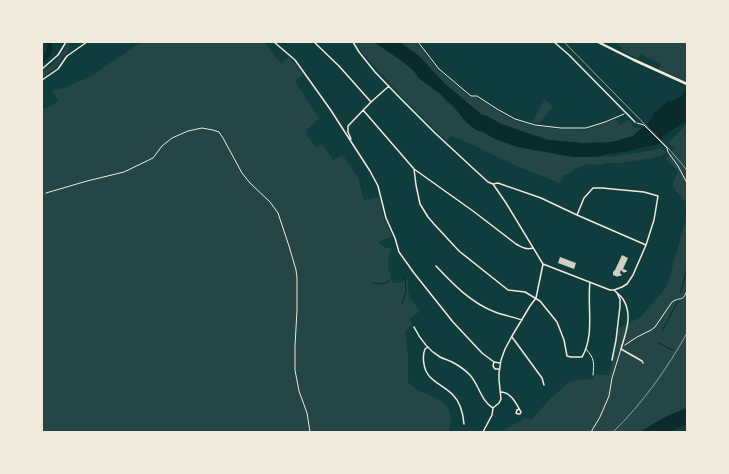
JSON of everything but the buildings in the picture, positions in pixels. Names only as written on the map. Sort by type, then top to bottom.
[{"type":"main road","points":[[598,42],[687,84]]},
{"type":"street","points":[[42,69],[58,55],[66,42]]},
{"type":"street","points":[[42,80],[58,69],[66,56],[87,42]]},
{"type":"street","points":[[274,42],[294,60],[330,108],[370,171],[378,186],[386,218],[395,238],[399,252],[418,279],[449,318],[482,353],[494,362],[500,363]]},
{"type":"street","points":[[314,42],[339,66],[371,102]]},
{"type":"street","points":[[353,42],[375,72],[435,133],[492,184],[506,203],[543,264],[610,290],[614,290],[627,284],[646,245],[654,220],[658,196],[644,192],[593,188],[584,198],[577,215]]},
{"type":"street","points":[[554,42],[635,122]]},
{"type":"street","points":[[351,141],[348,126],[389,86]]},
{"type":"street","points":[[363,110],[414,169],[516,244],[523,248],[533,248]]},
{"type":"street","points":[[414,169],[420,204],[441,233],[468,259],[508,290],[525,292],[536,298],[557,322],[564,340],[567,356],[571,358],[582,357],[586,348],[590,314],[590,282]]},
{"type":"street","points":[[492,184],[498,183],[541,198],[646,245]]},
{"type":"street","points":[[483,432],[492,415],[493,408],[500,403],[501,392],[498,369],[505,349],[536,298],[543,264]]},
{"type":"street","points":[[436,266],[473,300],[493,311],[522,320]]},
{"type":"street","points":[[614,290],[623,298],[629,316],[629,322],[621,348],[643,363]]},
{"type":"street","points":[[612,360],[620,306],[620,299],[614,290]]},
{"type":"street","points":[[414,327],[419,338],[428,347],[440,357],[453,363],[470,376],[486,403],[493,408]]},
{"type":"street","points":[[512,336],[542,378],[544,385]]},
{"type":"street","points":[[428,347],[425,349],[423,358],[425,371],[429,377],[454,396],[460,404],[464,424]]},
{"type":"street","points":[[494,362],[493,368],[496,370],[498,369]]},
{"type":"street","points":[[501,392],[505,392],[519,409]]},
{"type":"lane","points":[[586,348],[593,356],[593,375]]},
{"type":"lane","points":[[591,432],[600,417],[608,396],[621,348]]},
{"type":"path","points":[[418,42],[439,69],[471,96],[476,96],[515,119],[535,125],[561,128],[586,128],[626,113]]},
{"type":"path","points":[[635,122],[644,125],[667,148],[687,183]]},
{"type":"path","points":[[46,193],[124,172],[153,158],[162,146],[172,138],[188,131],[202,128],[218,132],[223,138],[242,173],[270,202],[278,213],[289,246],[297,278],[295,370],[299,391],[307,413],[310,432]]},
{"type":"path","points":[[621,348],[637,337],[655,328],[672,302],[676,299],[683,298],[687,290]]},
{"type":"shaded area","points":[[69,42],[68,52],[56,67],[42,78],[42,72],[57,60]]},
{"type":"shaded area","points":[[141,42],[265,42],[281,63],[289,57],[303,74],[295,81],[319,118],[307,130],[307,135],[316,148],[322,144],[333,160],[342,155],[344,157],[358,178],[364,200],[378,197],[380,201],[383,216],[392,236],[378,242],[384,247],[392,249],[388,262],[393,283],[399,283],[408,279],[408,292],[410,298],[420,311],[409,319],[412,324],[405,332],[408,356],[408,382],[419,391],[435,398],[448,408],[451,418],[449,432],[42,432],[42,109],[47,108],[58,101],[52,90],[64,88],[93,75]]},
{"type":"shaded area","points":[[355,42],[374,42],[413,70],[420,79],[438,92],[476,130],[518,147],[573,157],[617,156],[661,148],[666,152],[661,156],[656,156],[654,158],[620,163],[605,163],[600,165],[587,164],[575,169],[569,174],[564,175],[560,183],[516,166],[451,136],[447,141],[404,99],[361,51]]},
{"type":"shaded area","points":[[374,42],[400,42],[419,56],[445,84],[482,115],[487,116],[501,124],[548,140],[582,143],[612,142],[633,136],[651,120],[653,114],[669,100],[671,102],[682,96],[687,90],[687,122],[663,136],[659,144],[598,157],[573,157],[518,147],[476,130],[466,122],[453,106],[438,92],[420,79],[413,70]]},
{"type":"shaded area","points":[[400,42],[416,42],[438,70],[470,97],[476,97],[513,120],[533,126],[585,130],[616,119],[619,125],[629,120],[634,128],[641,128],[633,136],[612,142],[582,143],[548,140],[501,124],[487,116],[482,115],[445,84],[419,56]]},
{"type":"shaded area","points":[[614,42],[687,42],[687,82],[659,69],[661,64],[641,54],[638,59],[623,52],[621,46]]},
{"type":"shaded area","points":[[545,99],[553,106],[540,123],[532,122]]},
{"type":"shaded area","points":[[687,124],[687,408],[665,417],[640,432],[492,432],[504,430],[525,418],[531,420],[550,399],[570,381],[593,379],[594,374],[608,375],[615,349],[617,329],[641,317],[667,286],[686,219],[686,202],[675,190],[673,185],[673,181],[678,171],[666,159],[675,148],[668,143]]},
{"type":"shaded area","points":[[687,408],[687,424],[670,432],[640,432],[665,417]]},
{"type":"waterway","points":[[42,61],[49,53],[50,42]]},
{"type":"waterway","points":[[680,293],[687,269]]},
{"type":"waterway","points":[[402,304],[406,291],[405,278]]},
{"type":"waterway","points":[[373,283],[383,284],[391,279]]},
{"type":"waterway","points":[[662,331],[678,301]]},
{"type":"waterway","points":[[658,343],[673,350]]},
{"type":"railway","points":[[564,42],[668,148],[687,171]]},
{"type":"railway","points":[[613,432],[654,385],[687,333]]}]
